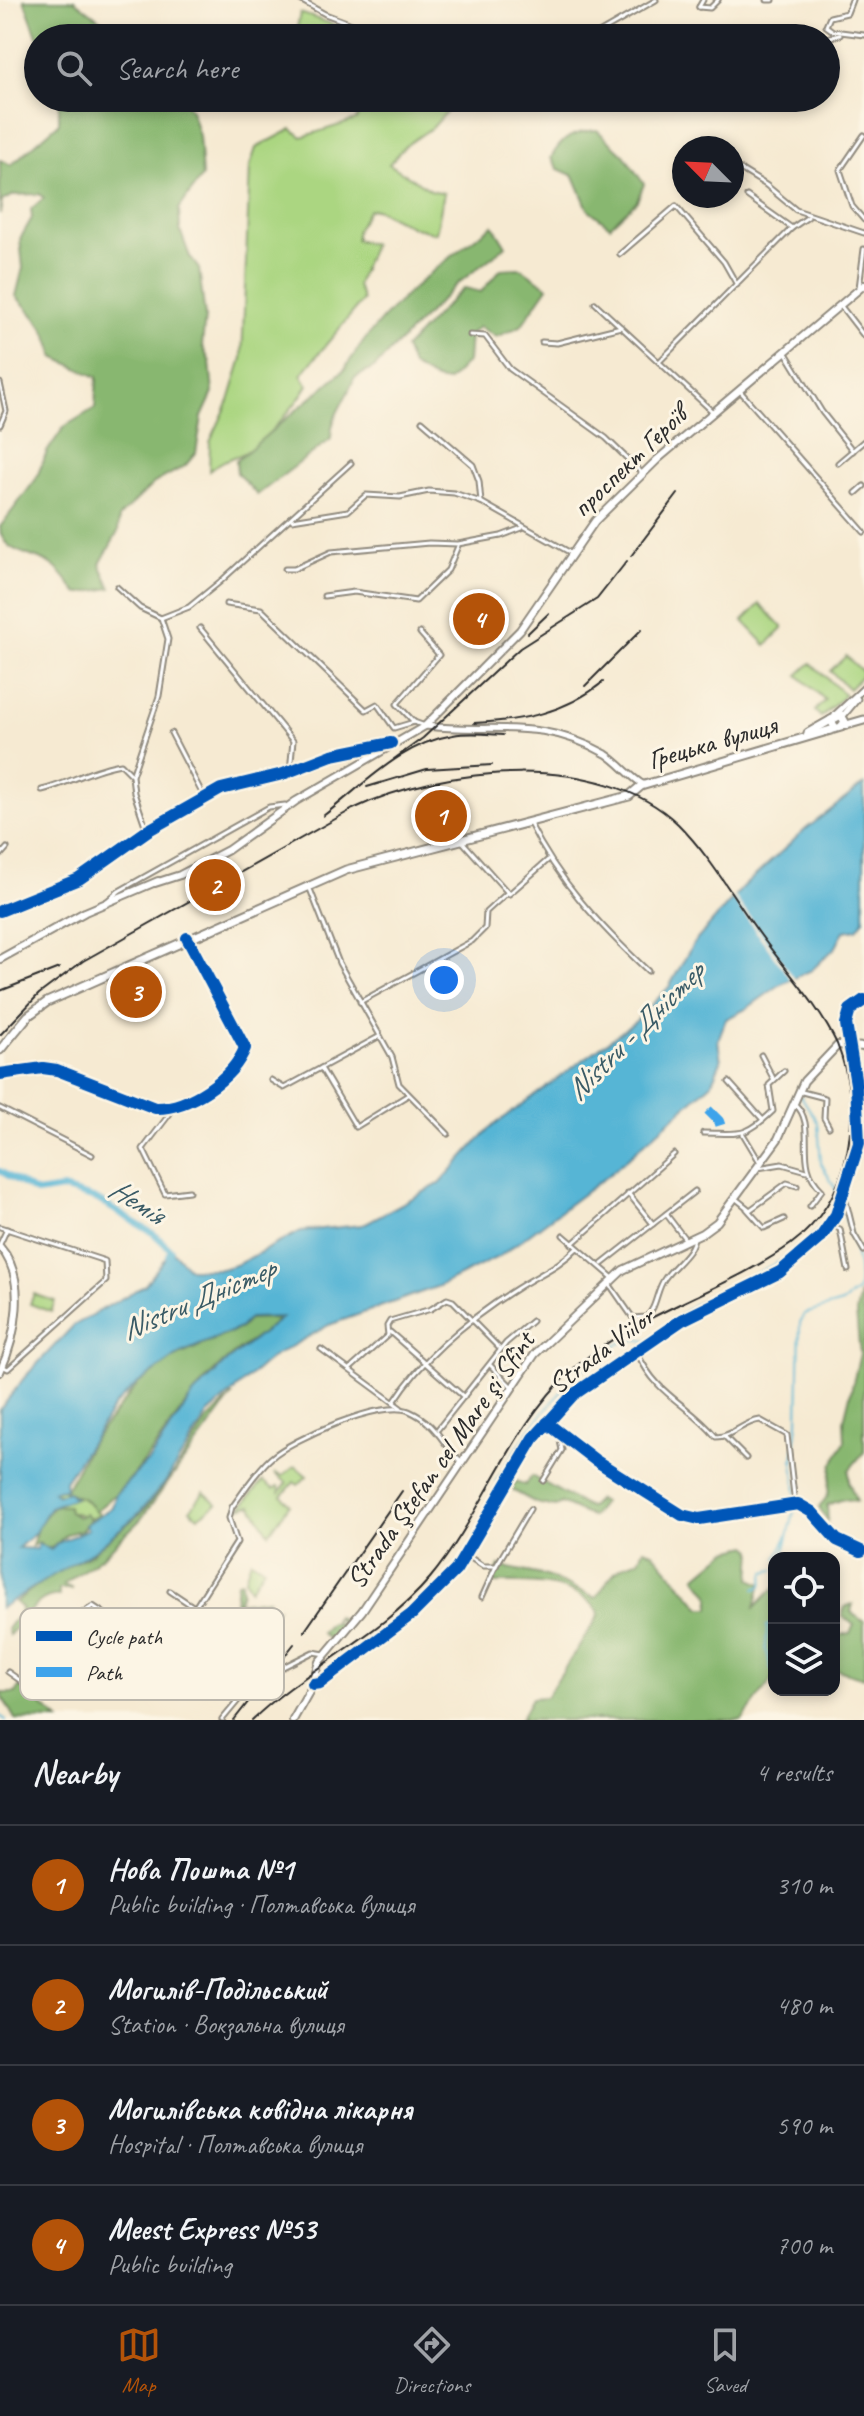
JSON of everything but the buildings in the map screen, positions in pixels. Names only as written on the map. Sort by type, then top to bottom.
[{"type":"highway","name":"Грецька вулиця","points":[[0,1050],[28,1016],[47,1002],[346,870],[629,796],[644,787],[796,740],[839,720],[862,721]]},
{"type":"main road","name":"проспект Героїв","points":[[0,959],[105,904],[199,866],[242,840],[289,805],[425,726],[520,630],[595,521],[739,389],[862,287]]},
{"type":"main road","points":[[839,720],[864,690]]},
{"type":"main road","points":[[425,726],[518,727],[554,734],[604,754],[644,787]]},
{"type":"main road","points":[[632,776],[644,787]]},
{"type":"main road","points":[[844,1044],[862,1046]]},
{"type":"main road","name":"Strada Ştefan cel Mare şi Sfînt","points":[[293,1720],[325,1654],[362,1611],[511,1386],[542,1345],[611,1280],[641,1259],[711,1227],[778,1139],[798,1091],[811,1072],[844,1044]]},
{"type":"main road","points":[[0,1245],[12,1266],[16,1295],[1,1370]]},
{"type":"street","points":[[300,0],[352,24]]},
{"type":"street","points":[[614,24],[656,0]]},
{"type":"street","points":[[703,0],[699,7],[710,8],[718,0]]},
{"type":"street","points":[[767,0],[773,0]]},
{"type":"street","points":[[826,24],[830,17],[847,13],[852,0]]},
{"type":"street","points":[[840,35],[864,35]]},
{"type":"street","points":[[864,135],[840,170],[852,206],[864,220]]},
{"type":"street","points":[[744,172],[809,217],[864,233]]},
{"type":"street","points":[[747,196],[792,228]]},
{"type":"street","points":[[620,254],[676,206],[724,262],[737,285]]},
{"type":"street","points":[[659,362],[792,228],[809,217]]},
{"type":"street","name":"проспект Героїв","points":[[862,287],[864,249]]},
{"type":"street","points":[[595,303],[713,412]]},
{"type":"street","points":[[840,305],[864,336]]},
{"type":"street","points":[[542,342],[557,343],[621,327]]},
{"type":"street","points":[[470,335],[485,336],[510,369],[606,438],[643,474]]},
{"type":"street","points":[[785,350],[822,412],[853,451]]},
{"type":"street","points":[[0,383],[6,411],[0,425]]},
{"type":"street","points":[[739,389],[864,532]]},
{"type":"street","points":[[422,421],[473,465],[479,481],[481,502]]},
{"type":"street","points":[[838,463],[864,441]]},
{"type":"street","points":[[161,618],[189,607],[292,520],[351,463]]},
{"type":"street","points":[[856,493],[864,486]]},
{"type":"street","points":[[292,520],[348,511],[366,495],[400,497],[429,491],[454,493],[481,502],[522,528],[571,553]]},
{"type":"street","points":[[285,569],[294,569],[319,556],[356,548],[458,544],[501,536],[522,528]]},
{"type":"street","points":[[324,596],[354,592],[416,601],[448,570],[458,544]]},
{"type":"street","points":[[117,587],[140,608],[161,618],[168,639],[159,696],[132,776],[134,793],[147,831]]},
{"type":"street","points":[[226,604],[261,609],[366,710],[377,704],[394,728],[414,722]]},
{"type":"street","points":[[200,628],[293,741],[290,771]]},
{"type":"street","points":[[420,633],[439,655],[397,704],[414,722],[425,726]]},
{"type":"street","points":[[171,733],[204,798]]},
{"type":"street","points":[[0,911],[79,879],[147,831],[204,798],[240,782],[290,771],[332,755],[391,743]]},
{"type":"street","points":[[360,750],[364,760]]},
{"type":"street","points":[[42,790],[88,776],[98,767],[121,764],[132,776]]},
{"type":"street","points":[[105,904],[119,891],[269,807],[289,805]]},
{"type":"street","points":[[529,822],[548,860],[587,912],[648,971]]},
{"type":"street","points":[[459,838],[509,893]]},
{"type":"street","points":[[0,856],[7,848]]},
{"type":"street","points":[[360,1002],[472,941],[485,928],[486,912],[548,860]]},
{"type":"street","points":[[309,886],[339,963],[380,1036],[399,1084],[448,1134]]},
{"type":"street","points":[[187,938],[245,1048],[228,1075],[175,1107],[143,1149],[165,1194],[189,1191]]},
{"type":"street","points":[[844,1044],[846,1018],[850,1010],[864,1000]]},
{"type":"street","points":[[271,1080],[284,1088],[380,1036]]},
{"type":"street","name":"Strada Viilor","points":[[313,1684],[337,1671],[412,1614],[442,1586],[466,1555],[534,1438],[579,1389],[705,1307],[780,1272],[813,1246],[829,1225],[862,1137],[856,1084],[844,1044]]},
{"type":"street","points":[[761,1055],[773,1078]]},
{"type":"street","points":[[0,1074],[43,1068],[57,1070],[155,1108],[175,1107]]},
{"type":"street","points":[[321,1068],[356,1127],[408,1095]]},
{"type":"street","points":[[703,1133],[732,1137],[743,1134],[763,1120],[773,1111],[769,1085],[784,1071]]},
{"type":"street","points":[[729,1082],[763,1120]]},
{"type":"street","points":[[798,1091],[825,1098],[824,1118],[829,1127]]},
{"type":"street","points":[[793,1103],[805,1115],[807,1171]]},
{"type":"street","points":[[0,1108],[92,1155]]},
{"type":"street","points":[[743,1134],[759,1166],[782,1164],[807,1171],[822,1190],[810,1206]]},
{"type":"street","points":[[572,1244],[674,1154]]},
{"type":"street","points":[[747,1209],[787,1183],[797,1186]]},
{"type":"street","points":[[602,1264],[695,1191]]},
{"type":"street","points":[[628,1193],[653,1224]]},
{"type":"street","points":[[842,1193],[854,1234],[864,1251]]},
{"type":"street","points":[[735,1198],[766,1228],[784,1219]]},
{"type":"street","points":[[666,1214],[685,1239]]},
{"type":"street","points":[[829,1225],[837,1226],[842,1232],[848,1270]]},
{"type":"street","points":[[0,1227],[105,1261],[108,1268],[106,1281],[8,1369],[1,1370]]},
{"type":"street","points":[[0,1245],[7,1228]]},
{"type":"street","points":[[563,1235],[602,1264],[635,1319],[650,1314],[659,1288],[693,1245],[694,1236]]},
{"type":"street","points":[[394,1402],[423,1362],[473,1321],[522,1285],[554,1268],[577,1248]]},
{"type":"street","points":[[464,1397],[390,1332],[387,1326],[390,1321],[431,1309],[449,1299],[500,1349]]},
{"type":"street","points":[[438,1429],[500,1349],[532,1321]]},
{"type":"street","points":[[350,1369],[390,1332]]},
{"type":"street","points":[[321,1349],[401,1408],[438,1429],[461,1462]]},
{"type":"street","points":[[637,1352],[665,1395],[703,1420],[716,1437],[725,1437],[742,1425],[760,1420],[787,1435],[795,1504]]},
{"type":"street","points":[[490,1365],[511,1386]]},
{"type":"street","points":[[170,1591],[194,1607],[237,1542],[230,1519],[231,1509],[269,1459],[325,1428],[382,1410],[401,1408]]},
{"type":"street","points":[[547,1423],[682,1515],[699,1519],[795,1504],[809,1509],[837,1540],[861,1551]]},
{"type":"street","name":"Strada Viilor","points":[[543,1481],[562,1450],[558,1432]]},
{"type":"street","points":[[725,1437],[746,1458]]},
{"type":"street","points":[[482,1597],[496,1566],[530,1509]]},
{"type":"street","points":[[466,1555],[483,1566],[496,1566]]},
{"type":"street","points":[[284,1667],[315,1651],[325,1654]]},
{"type":"street","points":[[8,1672],[20,1680]]},
{"type":"street","points":[[222,1720],[238,1700]]},
{"type":"green space","points":[[24,0],[74,0],[106,24],[33,24]]},
{"type":"green space","points":[[300,13],[332,24],[298,24]]},
{"type":"green space","points":[[59,112],[192,112],[199,136],[202,176],[179,209],[180,230],[190,257],[199,269],[205,317],[202,346],[210,362],[213,393],[202,417],[196,453],[185,466],[154,483],[119,517],[118,532],[100,564],[111,588],[78,594],[52,565],[19,552],[6,543],[0,527],[36,479],[47,452],[64,427],[95,408],[97,377],[54,357],[45,330],[16,296],[23,268],[20,239],[32,218],[31,209],[44,198],[39,194],[14,195],[2,201],[0,214],[0,160],[11,165],[59,123]]},
{"type":"green space","points":[[360,112],[446,112],[434,126],[404,147],[389,164],[431,190],[444,193],[436,233],[413,227],[376,209],[368,210],[356,231],[356,240],[373,244],[357,285],[363,300],[301,375],[308,385],[278,423],[250,449],[209,471],[210,442],[229,401],[242,358],[250,166],[256,148],[292,129],[302,137],[356,120]]},
{"type":"green space","points":[[597,130],[624,155],[644,184],[637,201],[610,226],[588,209],[574,176],[558,169],[551,158],[570,137]]},
{"type":"green space","points":[[493,225],[506,246],[456,285],[374,368],[354,378],[336,415],[331,439],[257,495],[237,473],[236,461],[345,369],[375,328],[412,290]]},
{"type":"green space","points":[[521,268],[548,287],[521,326],[496,337],[479,327],[470,334],[468,361],[448,382],[436,380],[412,366],[405,348],[456,295],[465,288],[481,292],[501,269]]},
{"type":"green space","points":[[760,604],[783,628],[766,645],[743,621]]},
{"type":"green space","points":[[846,656],[864,673],[849,689],[830,671]]},
{"type":"green space","points":[[811,663],[845,695],[821,717],[815,711],[825,700],[798,675]]},
{"type":"green space","points":[[860,1293],[864,1322],[864,1452],[849,1470],[849,1483],[857,1501],[844,1499],[827,1505],[828,1521],[819,1508],[828,1495],[832,1466],[845,1441],[844,1420],[860,1354],[856,1313]]},
{"type":"green space","points":[[34,1294],[55,1301],[51,1312],[30,1304]]},
{"type":"green space","points":[[278,1318],[209,1377],[132,1477],[95,1511],[86,1500],[65,1491],[92,1441],[138,1384],[175,1357],[241,1328],[249,1319]]},
{"type":"green space","points":[[233,1395],[141,1519],[104,1555],[63,1585],[73,1589],[59,1589],[59,1596],[44,1599],[33,1608],[21,1608],[15,1602],[51,1575],[91,1554],[143,1511],[175,1472],[205,1423]]},
{"type":"green space","points":[[295,1466],[307,1476],[298,1485],[294,1482],[282,1496],[290,1504],[269,1533],[251,1505],[240,1508],[263,1481],[274,1489],[279,1486],[280,1492],[287,1483],[274,1473],[283,1476]]},
{"type":"green space","points":[[532,1476],[589,1508],[598,1499],[603,1502],[592,1517],[561,1503],[555,1507],[536,1503],[512,1490],[516,1481],[525,1485]]},
{"type":"green space","points":[[59,1488],[77,1494],[99,1513],[89,1522],[91,1518],[68,1511],[68,1507],[50,1507],[75,1498],[51,1492]]},
{"type":"green space","points":[[204,1492],[217,1504],[198,1517],[190,1510]]},
{"type":"green space","points":[[54,1506],[68,1506],[69,1512],[78,1517],[85,1514],[90,1519],[82,1530],[67,1534],[53,1547],[46,1549],[39,1542],[32,1546],[38,1524]]},
{"type":"green space","points":[[748,1546],[753,1550],[751,1579],[761,1584],[755,1607],[768,1594],[768,1685],[742,1720],[520,1720],[532,1698],[546,1697],[600,1614],[591,1603],[567,1590],[537,1584],[493,1583],[499,1566],[546,1576],[596,1598],[613,1574],[639,1560],[644,1549],[653,1552],[701,1608],[710,1608],[710,1596],[696,1577],[727,1551]]},
{"type":"green space","points":[[251,1560],[264,1568],[250,1589],[245,1578]]},
{"type":"green space","points":[[241,1581],[242,1592],[237,1603],[268,1599],[265,1608],[243,1608],[235,1603],[237,1582]]},
{"type":"green space","points":[[853,1604],[851,1612],[864,1622],[864,1678],[840,1671],[840,1636],[850,1633],[854,1625],[842,1616],[845,1607]]},
{"type":"green space","points":[[20,1612],[20,1623],[9,1635],[7,1629]]},
{"type":"green space","points":[[336,1616],[345,1621],[330,1641],[321,1633],[330,1623],[341,1624],[338,1618],[334,1621]]},
{"type":"green space","points":[[20,1686],[20,1700],[36,1700],[59,1720],[15,1719],[0,1693],[16,1693]]},
{"type":"water","points":[[864,784],[864,920],[857,929],[844,931],[836,947],[812,970],[781,984],[726,1019],[718,1040],[721,1061],[711,1084],[611,1173],[500,1256],[439,1286],[329,1325],[271,1358],[208,1414],[164,1484],[138,1514],[96,1549],[0,1608],[0,1410],[24,1378],[73,1326],[145,1285],[171,1250],[190,1269],[222,1269],[238,1264],[301,1231],[362,1225],[439,1184],[489,1129],[636,1021],[669,987],[693,944],[743,887],[806,829]],"holes":[[[283,1317],[227,1361],[194,1394],[149,1460],[116,1494],[112,1507],[85,1525],[88,1529],[58,1543],[51,1550],[37,1543],[37,1549],[18,1548],[34,1534],[50,1507],[75,1498],[68,1492],[57,1495],[52,1491],[66,1489],[65,1481],[115,1405],[137,1384],[181,1353],[240,1328],[249,1318]]]},
{"type":"pier","points":[[732,893],[797,982],[794,984],[730,895]]},
{"type":"waterway","points":[[801,1096],[818,1123],[821,1163],[840,1197]]},
{"type":"waterway","name":"Немія","points":[[0,1171],[37,1193],[62,1189],[96,1199],[154,1234],[171,1250],[168,1255]]},
{"type":"waterway","points":[[534,1424],[577,1375],[603,1353],[630,1340],[648,1341],[692,1306],[795,1254],[828,1220],[840,1196]]},
{"type":"waterway","points":[[797,1502],[793,1461],[798,1422],[800,1323],[804,1314],[842,1303],[858,1291],[858,1268],[842,1203]]},
{"type":"waterway","points":[[496,1481],[532,1426]]},
{"type":"waterway","points":[[784,1552],[795,1507]]},
{"type":"waterway","points":[[780,1552],[789,1533]]},
{"type":"waterway","points":[[755,1589],[762,1586],[765,1572],[768,1571]]},
{"type":"waterway","points":[[768,1626],[768,1657]]},
{"type":"waterway","points":[[0,1716],[6,1720]]},
{"type":"railway","points":[[631,556],[678,494]]},
{"type":"railway","points":[[394,759],[423,738],[520,648],[597,599],[627,561]]},
{"type":"railway","points":[[528,633],[549,613]]},
{"type":"railway","points":[[585,686],[642,629]]},
{"type":"railway","points":[[474,723],[526,717],[558,708],[589,693],[603,682]]},
{"type":"railway","points":[[323,816],[383,768],[416,747],[459,734],[503,735]]},
{"type":"railway","points":[[367,787],[427,769],[492,765]]},
{"type":"railway","points":[[0,1035],[39,994],[83,961],[353,809],[390,794],[431,783],[475,775],[520,773],[565,775],[607,784],[646,800],[678,824],[711,863],[811,1001],[837,1044],[850,1098],[847,1153],[828,1203],[812,1225],[765,1261],[623,1333],[572,1370],[531,1418],[449,1553],[430,1578],[389,1618],[284,1693]]},
{"type":"railway","points":[[0,991],[59,968]]},
{"type":"railway","points":[[304,1632],[402,1491]]},
{"type":"railway","points":[[284,1657],[294,1644]]},
{"type":"railway","points":[[234,1720],[250,1700]]},
{"type":"railway","points":[[252,1720],[274,1700]]},
{"type":"marked path","points":[[708,1110],[719,1121],[723,1133]]},
{"type":"cycle path","points":[[0,911],[79,879],[147,831],[221,789],[283,774],[332,755],[391,743]]},
{"type":"cycle path","points":[[0,1074],[43,1068],[57,1070],[155,1108],[181,1103],[208,1090],[231,1071],[245,1048],[187,938]]},
{"type":"cycle path","points":[[313,1684],[320,1683],[412,1614],[456,1570],[534,1438],[573,1395],[682,1320],[780,1272],[821,1237],[836,1215],[859,1143],[856,1084],[846,1024],[850,1010],[864,1000]]},
{"type":"cycle path","points":[[547,1423],[595,1460],[682,1515],[699,1519],[798,1504],[812,1512],[837,1540],[861,1551]]},
{"type":"place","name":"Meest Express №53","points":[[479,619]]},
{"type":"place","name":"Нова Пошта №1","points":[[441,816]]},
{"type":"place","name":"Могилів-Подільський","points":[[215,885]]},
{"type":"place","name":"Могилівська ковідна лікарня","points":[[136,992]]},
{"type":"water label","name":"Nistru - Дністер","points":[[635,1031]]},
{"type":"water label","name":"Nistru Дністер","points":[[198,1299]]}]
